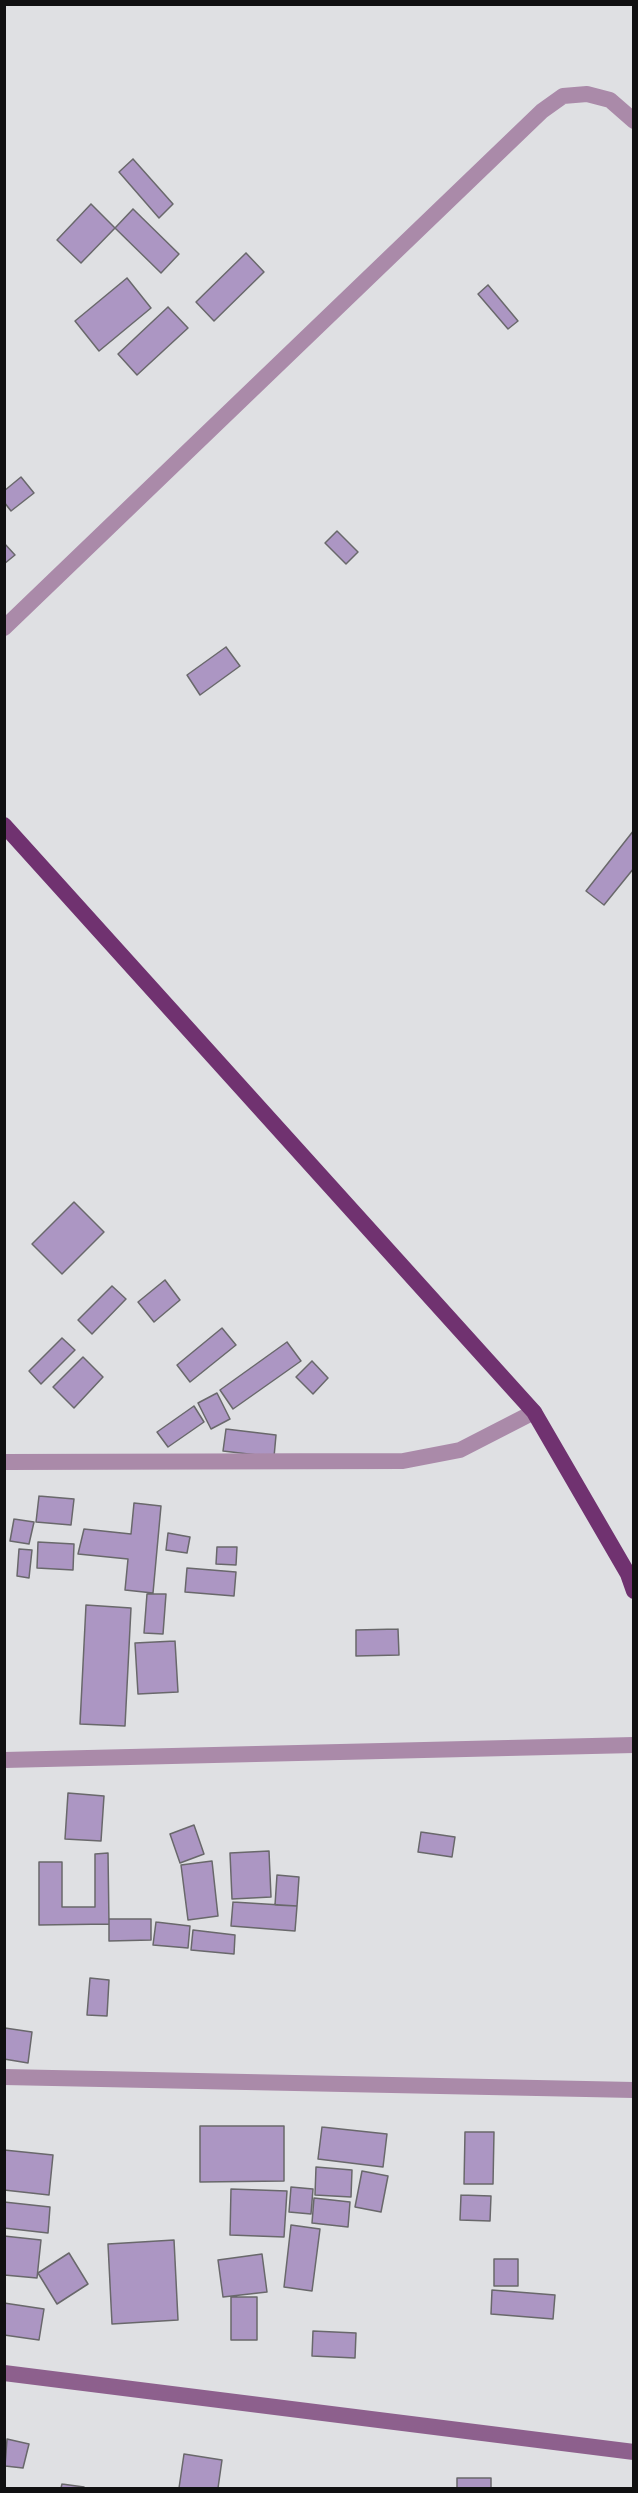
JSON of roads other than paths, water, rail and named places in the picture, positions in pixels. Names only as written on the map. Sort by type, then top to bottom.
[{"type":"highway","points":[[4,825],[534,1412],[628,1574],[633,1591]]},
{"type":"main road","points":[[4,2373],[633,2452]]},
{"type":"street","points":[[4,628],[542,111],[563,96],[587,94],[610,100],[633,121]]},
{"type":"street","points":[[4,1462],[403,1461],[460,1450],[534,1412]]},
{"type":"street","points":[[4,1760],[633,1745]]},
{"type":"street","points":[[4,2078],[633,2090]]}]
